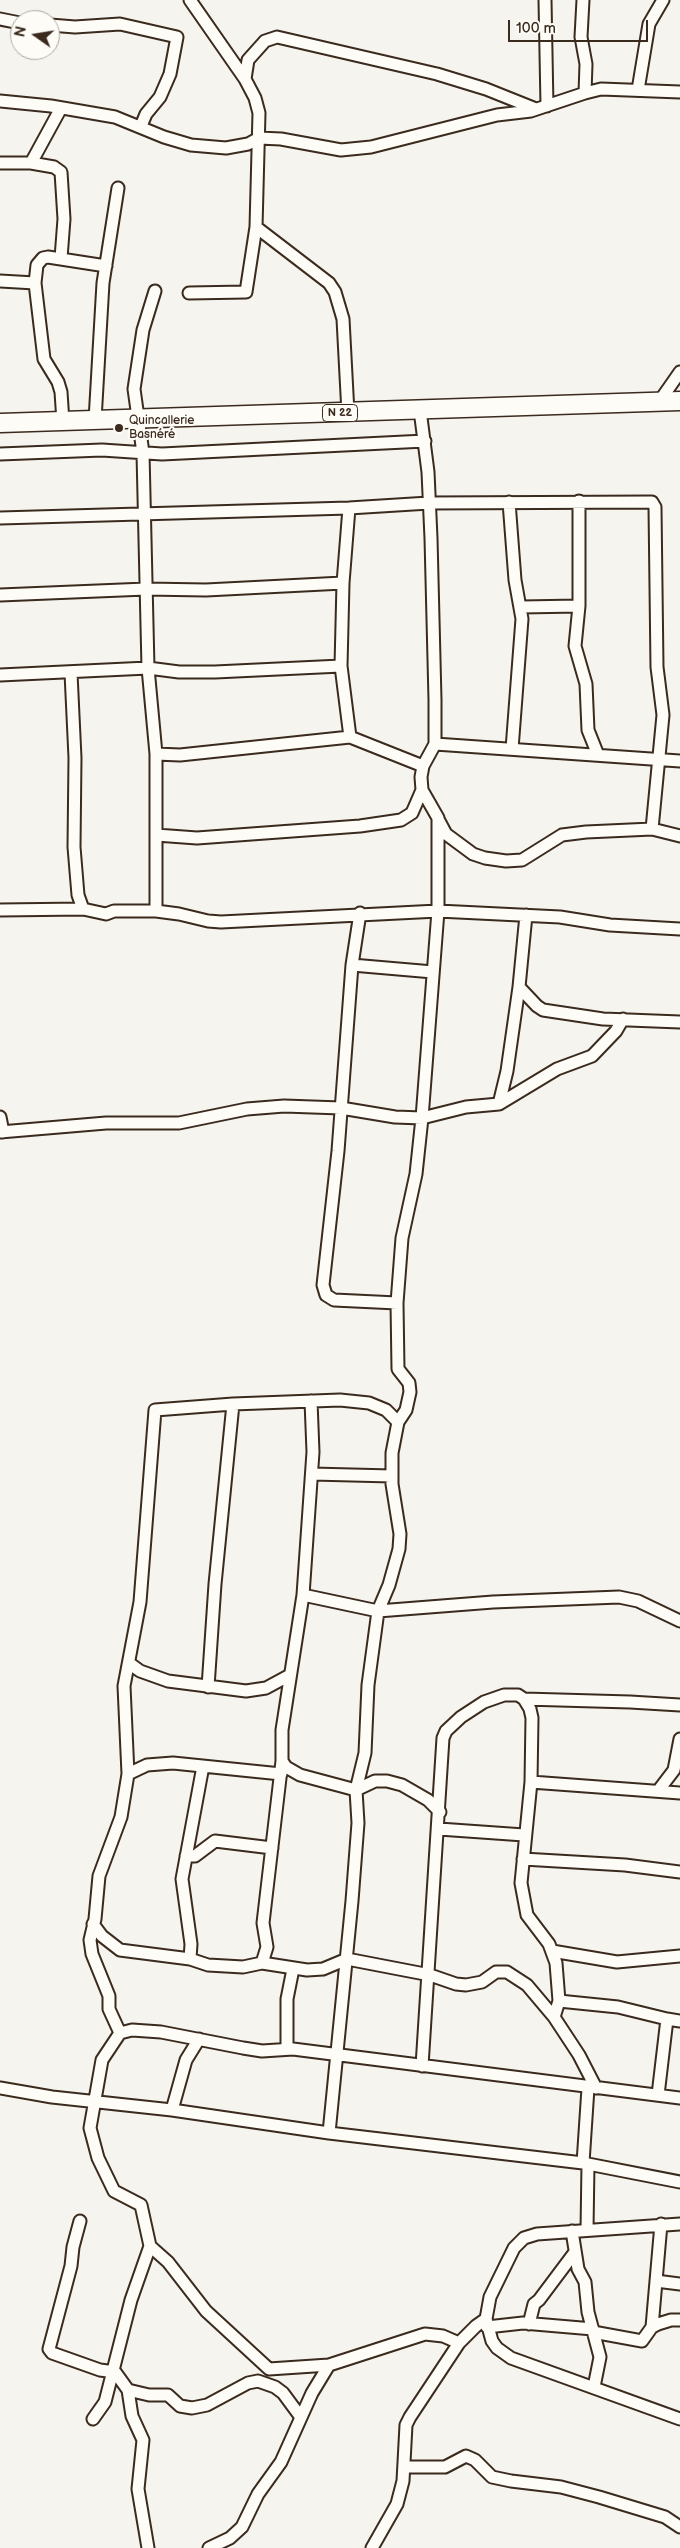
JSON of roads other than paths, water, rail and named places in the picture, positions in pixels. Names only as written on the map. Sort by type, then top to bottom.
[{"type":"main road","name":"N 22","points":[[0,424],[680,401]]},
{"type":"street","points":[[190,0],[245,79],[257,105],[259,138],[256,226],[246,292],[190,293]]},
{"type":"street","points":[[541,107],[545,0]]},
{"type":"street","points":[[583,0],[581,37],[586,64],[585,93]]},
{"type":"street","points":[[638,90],[648,24],[663,0]]},
{"type":"street","points":[[60,26],[75,27],[120,24],[177,37],[170,74],[160,97],[146,114],[141,126]]},
{"type":"street","points":[[245,79],[246,65],[253,53],[271,37],[277,36],[437,74],[541,107]]},
{"type":"street","points":[[0,101],[115,117],[164,137],[191,145],[226,148],[248,144],[259,138],[281,139],[341,150],[371,147],[497,115],[541,107],[601,90],[680,92]]},
{"type":"street","points":[[31,163],[61,108]]},
{"type":"street","points":[[0,163],[31,163],[54,167],[61,172],[64,219],[62,258]]},
{"type":"street","points":[[95,420],[101,305],[118,188]]},
{"type":"street","points":[[256,226],[322,278],[335,292],[343,319],[348,413]]},
{"type":"street","points":[[63,422],[61,392],[58,382],[44,359],[35,283],[38,265],[43,258],[62,258],[106,266]]},
{"type":"street","points":[[0,281],[35,283]]},
{"type":"street","points":[[155,291],[144,330],[135,378],[143,453],[146,513],[148,668],[156,754],[156,911]]},
{"type":"street","points":[[659,402],[680,372]]},
{"type":"street","points":[[156,836],[183,838],[360,826],[400,820],[412,813],[422,790],[422,766],[435,744],[434,602],[430,503],[420,410]]},
{"type":"street","points":[[0,454],[102,450],[182,453],[424,441]]},
{"type":"street","points":[[580,501],[579,606],[575,646],[586,684],[588,730],[598,754]]},
{"type":"street","points":[[0,518],[349,508],[430,503],[648,501],[654,504],[657,667],[663,715],[652,829]]},
{"type":"street","points":[[509,502],[515,580],[521,607],[521,636],[512,749]]},
{"type":"street","points":[[349,508],[343,583],[341,666],[350,737]]},
{"type":"street","points":[[0,595],[146,589],[206,590],[343,583]]},
{"type":"street","points":[[521,607],[579,606]]},
{"type":"street","points":[[0,675],[148,668],[179,672],[215,672],[341,666]]},
{"type":"street","points":[[71,673],[75,758],[74,847],[78,894],[84,909]]},
{"type":"street","points":[[156,754],[180,754],[350,737],[422,766]]},
{"type":"street","points":[[435,744],[680,761]]},
{"type":"street","points":[[422,790],[446,834],[472,854],[485,858],[506,861],[522,860],[562,835],[586,832],[652,829],[680,836]]},
{"type":"street","points":[[329,2133],[338,2056],[358,1823],[356,1790],[365,1753],[368,1685],[378,1611],[389,1584],[399,1549],[400,1534],[392,1476],[392,1453],[398,1422],[406,1410],[410,1392],[409,1383],[398,1369],[397,1303],[402,1238],[416,1174],[422,1118],[438,910],[438,818]]},
{"type":"street","points":[[0,910],[84,909],[106,914],[114,912],[156,911],[179,914],[208,922],[438,910],[526,915],[588,920],[610,925],[680,929]]},
{"type":"street","points":[[360,913],[352,965],[342,1108],[323,1285],[326,1295],[334,1300],[397,1303]]},
{"type":"street","points":[[500,1104],[507,1071],[519,987],[526,915]]},
{"type":"street","points":[[352,965],[433,972]]},
{"type":"street","points":[[519,987],[543,1010],[603,1019],[680,1022]]},
{"type":"street","points":[[0,1117],[1,1132],[70,1125],[179,1123],[247,1109],[284,1106],[342,1108],[395,1117],[422,1118],[466,1107],[500,1104],[557,1068],[592,1056],[616,1031],[623,1019]]},
{"type":"street","points":[[120,2033],[109,2009],[109,1996],[92,1954],[90,1940],[95,1919],[99,1876],[121,1817],[128,1774],[128,1745],[124,1698],[140,1602],[155,1410],[233,1404],[340,1400],[378,1405],[398,1422]]},
{"type":"street","points":[[262,1963],[267,1947],[263,1923],[281,1774],[282,1730],[303,1595],[314,1429],[311,1401]]},
{"type":"street","points":[[208,1687],[215,1584],[233,1404]]},
{"type":"street","points":[[312,1474],[392,1476]]},
{"type":"street","points":[[303,1595],[378,1611],[493,1602],[619,1597],[638,1601],[680,1621]]},
{"type":"street","points":[[129,1663],[140,1671],[168,1681],[246,1691],[259,1690],[290,1675]]},
{"type":"street","points":[[422,2066],[430,1975],[443,1738],[454,1722],[484,1702],[510,1694],[518,1695],[524,1699],[530,1709],[532,1718],[531,1782],[524,1835],[521,1883],[526,1915],[552,1951],[556,1963],[560,2001],[554,2017]]},
{"type":"street","points":[[524,1699],[680,1706]]},
{"type":"street","points":[[658,1792],[673,1773],[680,1739]]},
{"type":"street","points":[[282,1761],[286,1767],[300,1775],[356,1790],[366,1784],[387,1781],[412,1790],[428,1800],[440,1812]]},
{"type":"street","points":[[128,1774],[141,1767],[160,1764],[203,1766],[281,1774]]},
{"type":"street","points":[[190,1959],[191,1944],[182,1879],[203,1766]]},
{"type":"street","points":[[531,1782],[680,1793]]},
{"type":"street","points":[[439,1829],[524,1835]]},
{"type":"street","points":[[186,1856],[195,1856],[215,1842],[272,1848]]},
{"type":"street","points":[[522,1860],[625,1866],[680,1872]]},
{"type":"street","points":[[93,1924],[102,1936],[120,1950],[190,1959],[226,1967],[248,1967],[262,1963],[293,1969],[323,1969],[347,1959],[430,1975],[456,1984],[474,1985],[496,1972],[507,1972],[527,1984],[554,2017],[579,2055],[592,2088],[586,2164],[587,2230]]},
{"type":"street","points":[[552,1951],[617,1962],[680,1956]]},
{"type":"street","points":[[288,2050],[287,1999],[293,1969]]},
{"type":"street","points":[[560,2001],[618,2007],[680,2021]]},
{"type":"street","points":[[658,2095],[667,2019]]},
{"type":"street","points":[[93,2419],[105,2402],[115,2372],[131,2300],[150,2246],[141,2205],[114,2191],[98,2158],[90,2128],[102,2060],[120,2033],[132,2030],[161,2032],[244,2048],[288,2050],[680,2098]]},
{"type":"street","points":[[172,2110],[186,2060],[199,2038]]},
{"type":"street","points":[[0,2088],[94,2102],[172,2110],[329,2133],[586,2164],[680,2182]]},
{"type":"street","points":[[80,2221],[73,2247],[72,2266],[49,2349],[52,2353],[100,2370],[115,2372],[128,2390],[132,2416],[143,2440],[138,2489],[148,2548]]},
{"type":"street","points":[[372,2548],[396,2504],[405,2467],[406,2425],[460,2343],[476,2326],[487,2323],[529,2324],[593,2331],[642,2341],[652,2327],[661,2224]]},
{"type":"street","points":[[680,2224],[537,2234],[524,2238],[514,2248],[490,2296],[487,2323],[496,2348],[511,2358],[594,2387],[616,2398],[680,2419]]},
{"type":"street","points":[[572,2231],[578,2269],[585,2282],[593,2331],[600,2357],[594,2387]]},
{"type":"street","points":[[150,2246],[168,2262],[206,2311],[269,2369],[329,2365],[425,2334],[443,2336],[460,2343]]},
{"type":"street","points":[[529,2324],[534,2304],[575,2252]]},
{"type":"street","points":[[656,2281],[680,2284]]},
{"type":"street","points":[[652,2327],[671,2320],[680,2320]]},
{"type":"street","points":[[209,2548],[230,2538],[242,2527],[258,2494],[281,2462],[300,2416],[329,2365]]},
{"type":"street","points":[[128,2390],[150,2395],[168,2395],[180,2406],[192,2408],[207,2405],[248,2383],[258,2381],[283,2393],[300,2416]]},
{"type":"street","points":[[405,2467],[445,2467],[466,2456],[474,2460],[492,2477],[511,2482],[562,2487],[665,2517],[680,2526]]},
{"type":"place","name":"Quincallerie Basnéré","points":[[119,428]]}]
